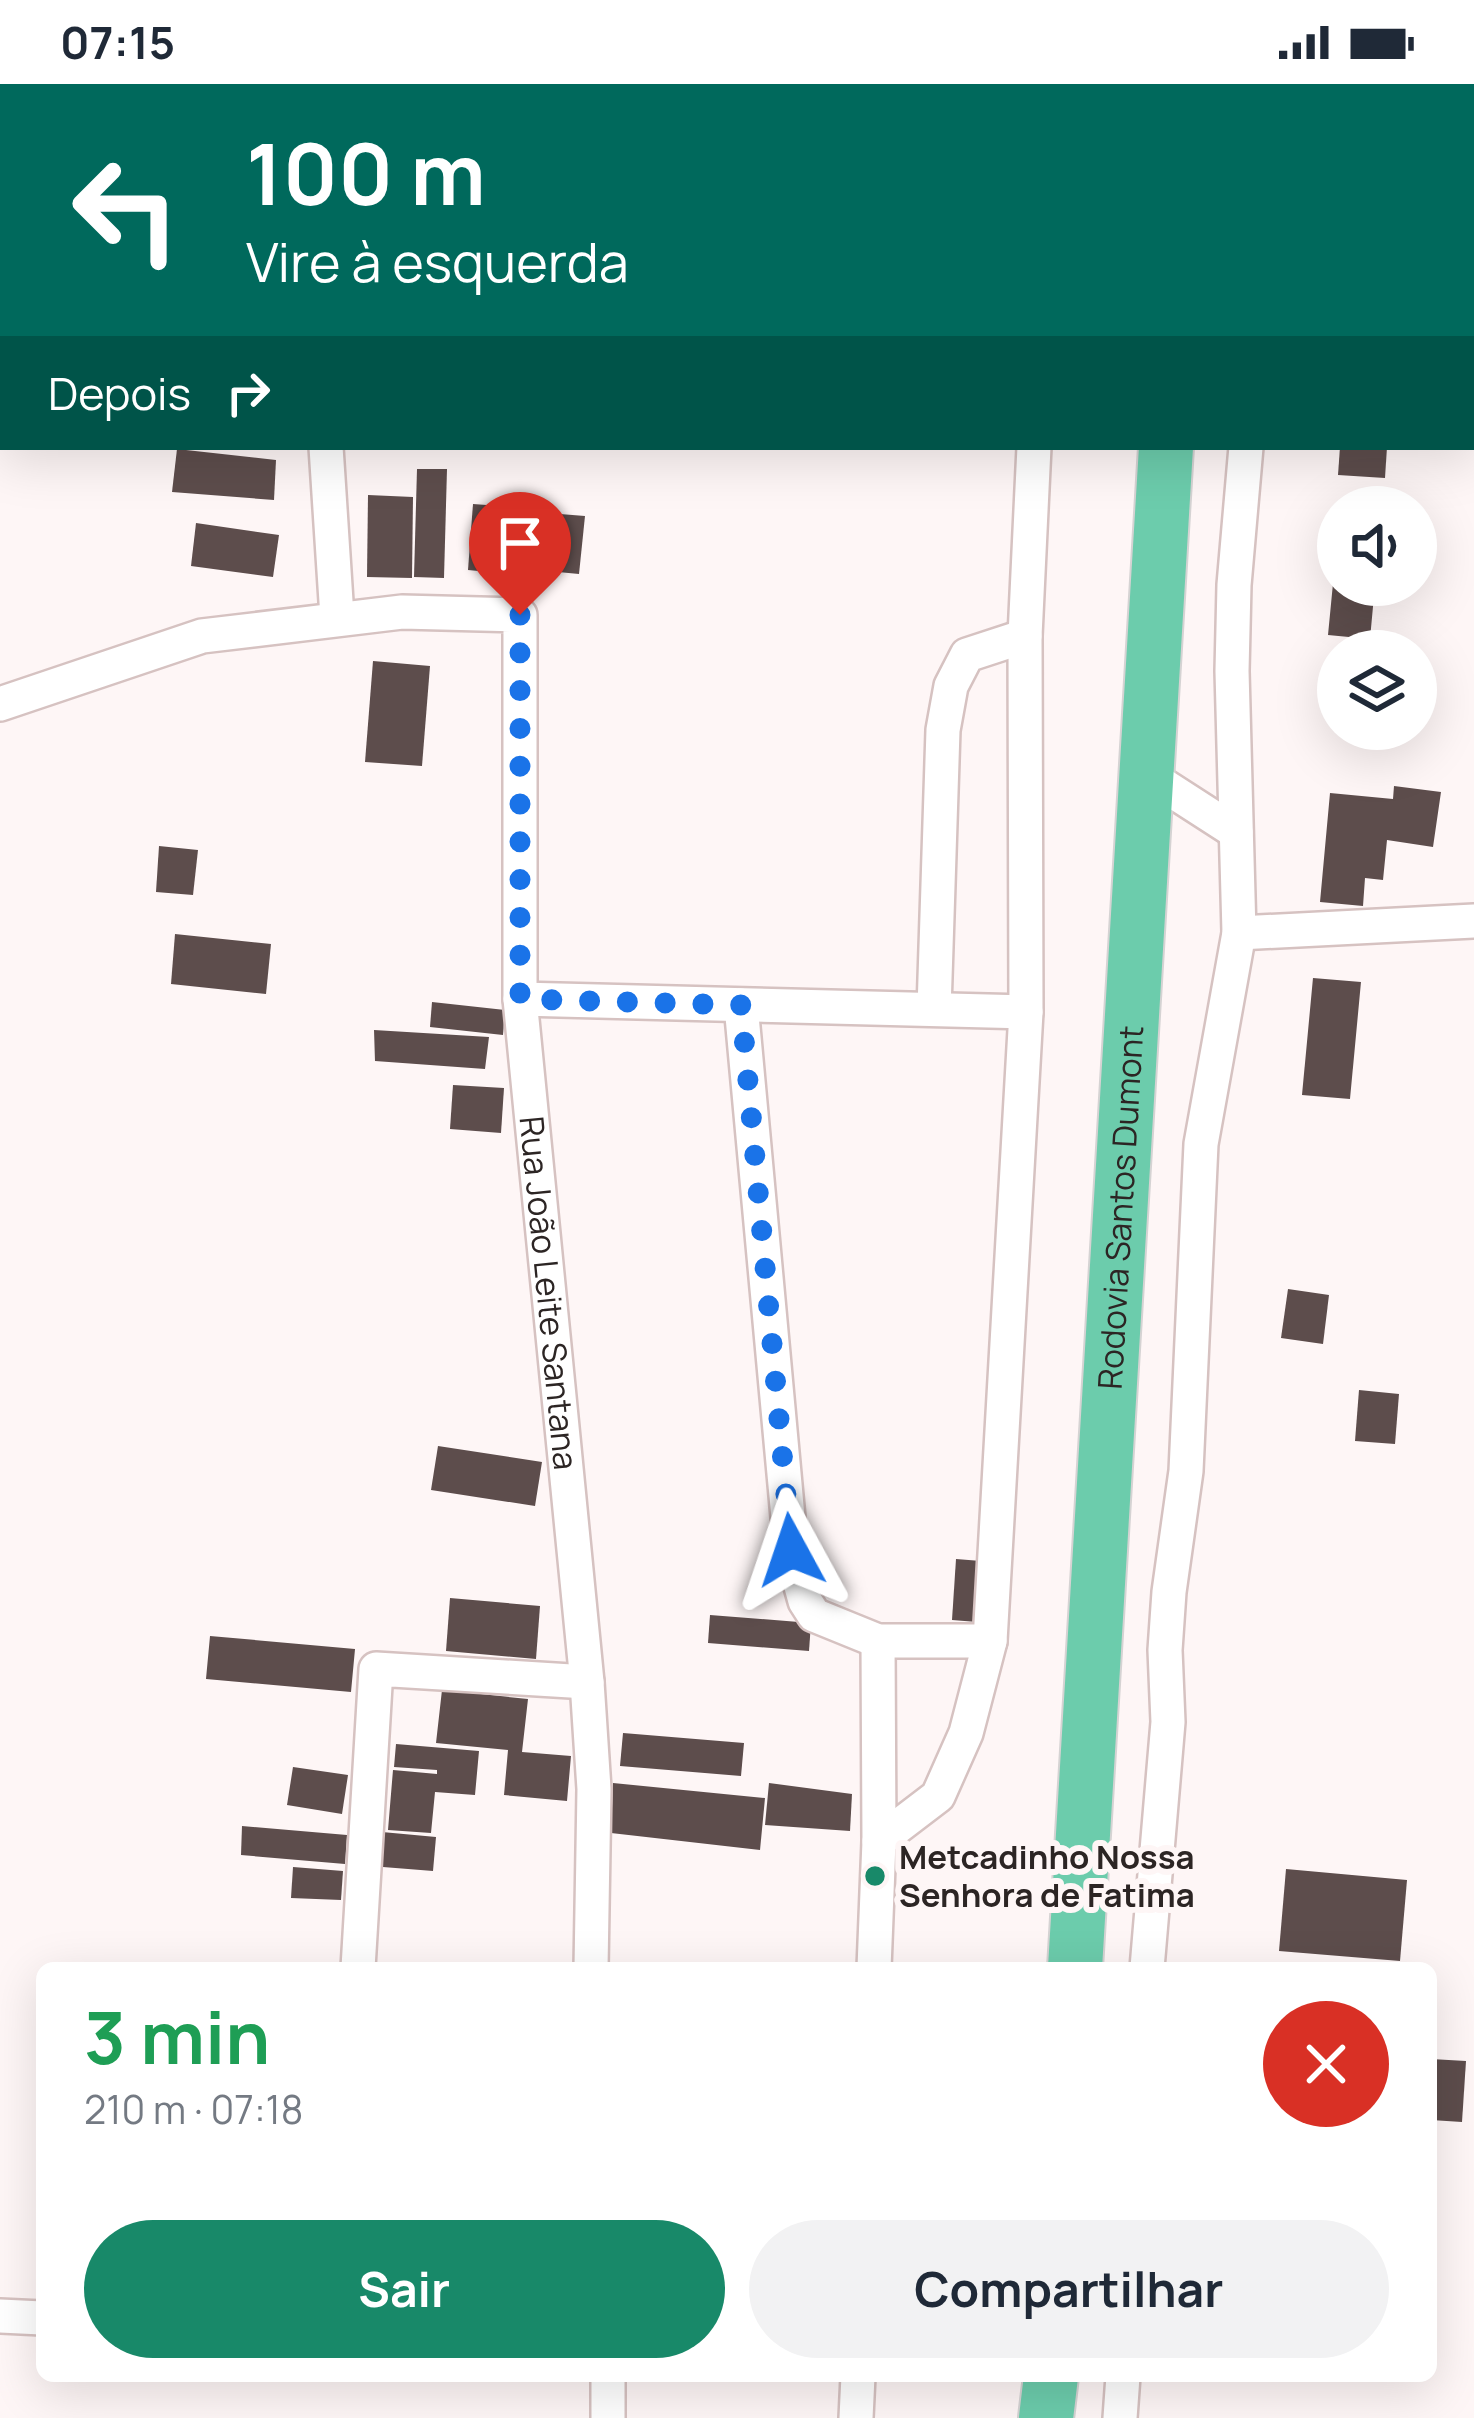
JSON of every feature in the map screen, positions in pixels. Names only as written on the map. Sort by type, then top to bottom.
[{"type":"highway","name":"Rodovia Santos Dumont","points":[[1075,1962],[1166,450]]},
{"type":"highway","points":[[1046,2418],[1050,2382]]},
{"type":"street","points":[[0,704],[202,636],[337,617],[326,450]]},
{"type":"street","points":[[879,1841],[938,1796],[966,1733],[990,1641],[1026,1012],[1025,636],[1034,450]]},
{"type":"street","points":[[1148,1962],[1168,1722],[1169,1592],[1186,1471],[1201,1144],[1239,933],[1234,607],[1246,450]]},
{"type":"street","name":"Rua João Leite Santana","points":[[337,617],[402,612],[520,615],[520,999],[587,1682],[594,1789],[591,1962]]},
{"type":"street","points":[[934,1009],[943,730],[951,686],[968,655],[1025,636]]},
{"type":"street","points":[[1146,774],[1236,832]]},
{"type":"street","points":[[1239,933],[1474,921]]},
{"type":"street","points":[[520,999],[1026,1012]]},
{"type":"street","points":[[741,1005],[791,1550],[806,1601],[814,1615],[878,1641],[990,1641]]},
{"type":"street","points":[[874,1962],[878,1641]]},
{"type":"street","points":[[358,1962],[376,1669],[587,1682]]},
{"type":"street","points":[[0,2316],[36,2318]]},
{"type":"street","points":[[608,2382],[608,2418]]},
{"type":"street","points":[[856,2418],[858,2382]]},
{"type":"street","points":[[1120,2418],[1123,2382]]},
{"type":"building","points":[[177,450],[276,460],[274,500],[172,492]]},
{"type":"building","points":[[1340,450],[1387,450],[1385,478],[1338,475]]},
{"type":"building","points":[[417,469],[447,469],[444,578],[414,577]]},
{"type":"building","points":[[368,495],[413,497],[412,578],[367,577]]},
{"type":"building","points":[[473,504],[515,507],[510,574],[468,570]]},
{"type":"building","points":[[522,511],[585,516],[579,574],[516,568]]},
{"type":"building","points":[[196,523],[279,535],[273,577],[191,566]]},
{"type":"building","points":[[1331,606],[1373,606],[1371,630],[1328,630]]},
{"type":"building","points":[[373,661],[430,666],[422,766],[365,762]]},
{"type":"building","points":[[1394,786],[1441,792],[1433,847],[1387,840],[1383,880],[1365,878],[1363,906],[1320,902],[1330,793],[1393,799]]},
{"type":"building","points":[[159,846],[198,850],[193,895],[156,892]]},
{"type":"building","points":[[175,934],[271,944],[266,994],[171,984]]},
{"type":"building","points":[[1313,978],[1361,982],[1350,1099],[1302,1095]]},
{"type":"building","points":[[432,1002],[505,1010],[503,1035],[430,1027]]},
{"type":"building","points":[[374,1030],[489,1037],[485,1069],[375,1061]]},
{"type":"building","points":[[453,1085],[504,1088],[501,1133],[450,1129]]},
{"type":"building","points":[[1288,1289],[1329,1295],[1323,1344],[1281,1338]]},
{"type":"building","points":[[1359,1390],[1399,1394],[1395,1444],[1355,1441]]},
{"type":"building","points":[[438,1446],[542,1462],[535,1506],[431,1490]]},
{"type":"building","points":[[956,1559],[981,1561],[977,1622],[952,1620]]},
{"type":"building","points":[[450,1598],[540,1606],[536,1659],[446,1651]]},
{"type":"building","points":[[710,1615],[811,1623],[809,1651],[708,1643]]},
{"type":"building","points":[[210,1636],[355,1649],[351,1692],[206,1679]]},
{"type":"building","points":[[442,1690],[528,1699],[522,1752],[571,1756],[567,1801],[504,1795],[508,1750],[436,1743]]},
{"type":"building","points":[[623,1733],[744,1743],[741,1776],[620,1766]]},
{"type":"building","points":[[396,1744],[479,1751],[475,1795],[435,1792],[431,1833],[388,1830],[393,1770],[437,1774],[437,1770],[394,1767]]},
{"type":"building","points":[[293,1767],[348,1775],[342,1814],[287,1805]]},
{"type":"building","points":[[613,1783],[765,1798],[760,1850],[611,1833]]},
{"type":"building","points":[[769,1783],[852,1794],[850,1831],[765,1825]]},
{"type":"building","points":[[242,1826],[347,1835],[345,1864],[241,1855]]},
{"type":"building","points":[[382,1832],[436,1837],[433,1871],[383,1867]]},
{"type":"building","points":[[293,1867],[343,1871],[341,1900],[291,1898]]},
{"type":"building","points":[[1286,1869],[1407,1880],[1400,1961],[1279,1951]]},
{"type":"building","points":[[1437,2059],[1466,2061],[1462,2122],[1437,2120]]},
{"type":"place","name":"Metcadinho Nossa Senhora de Fatima","points":[[875,1876]]},
{"type":"route","points":[[520,615],[520,999],[741,1005],[791,1550]]}]
